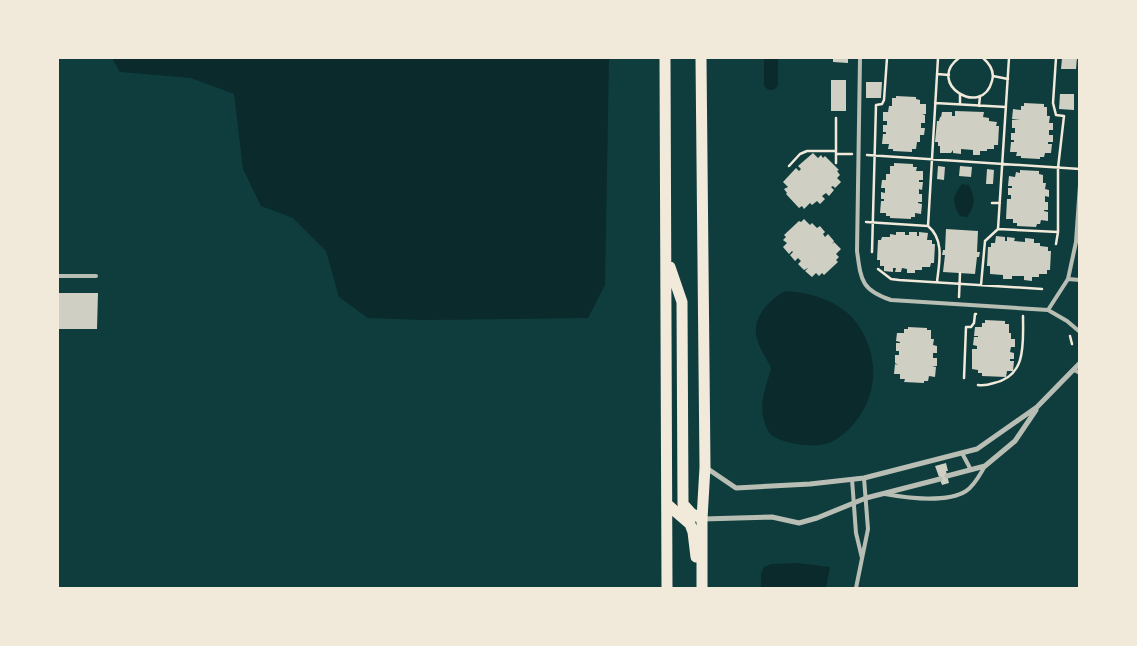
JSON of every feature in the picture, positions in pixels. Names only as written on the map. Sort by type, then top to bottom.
[{"type":"highway","points":[[665,58],[667,588]]},
{"type":"highway","points":[[701,58],[705,467],[702,519],[702,586]]},
{"type":"highway","points":[[666,257],[682,302],[683,504],[691,513],[702,519]]},
{"type":"highway","points":[[668,505],[690,524],[692,528],[697,570],[702,586]]},
{"type":"street","points":[[705,467],[736,488],[810,484],[864,478],[977,449],[1037,407],[1077,371],[1080,363]]},
{"type":"street","points":[[947,476],[985,466],[1015,441],[1037,407]]},
{"type":"street","points":[[702,519],[772,517],[799,523],[817,518],[880,493],[940,479]]},
{"type":"lane","points":[[860,58],[857,251],[860,274],[868,289],[877,296],[891,300],[1048,310],[1067,321],[1080,332]]},
{"type":"lane","points":[[1048,310],[1068,279],[1078,235],[1080,185]]},
{"type":"lane","points":[[58,276],[96,276]]},
{"type":"lane","points":[[1068,279],[1080,280]]},
{"type":"lane","points":[[962,453],[971,470]]},
{"type":"lane","points":[[880,493],[905,498],[923,498],[946,497],[966,492],[974,484],[985,466]]},
{"type":"lane","points":[[856,588],[868,529],[864,478]]},
{"type":"lane","points":[[852,479],[856,533],[862,560]]},
{"type":"path","points":[[872,252],[876,105],[882,104],[884,100],[887,58]]},
{"type":"path","points":[[928,226],[938,58]]},
{"type":"path","points":[[959,58],[952,63],[949,75],[950,84],[960,95],[968,98],[980,96],[988,90],[993,76],[989,63],[983,58]]},
{"type":"path","points":[[998,229],[1009,58]]},
{"type":"path","points":[[1056,58],[1052,103],[1056,115],[1064,116],[1058,168],[1058,232],[1056,244]]},
{"type":"path","points":[[937,74],[949,75]]},
{"type":"path","points":[[993,76],[1008,79]]},
{"type":"path","points":[[960,95],[960,104]]},
{"type":"path","points":[[979,106],[980,96]]},
{"type":"path","points":[[935,103],[1006,107]]},
{"type":"path","points":[[836,118],[836,163]]},
{"type":"path","points":[[789,166],[800,154],[807,151],[1080,168]]},
{"type":"path","points":[[992,203],[1000,203]]},
{"type":"path","points":[[857,222],[928,226],[935,232],[939,241],[937,283]]},
{"type":"path","points":[[981,285],[984,241],[998,229],[1058,232]]},
{"type":"path","points":[[878,269],[891,279],[1042,289]]},
{"type":"path","points":[[958,305],[960,273]]},
{"type":"path","points":[[964,378],[966,327],[971,327],[974,323],[974,314],[984,315]]},
{"type":"path","points":[[978,385],[1002,382],[1019,366],[1022,356],[1023,316],[1031,316]]},
{"type":"path","points":[[1066,330],[1071,337],[1072,344]]},
{"type":"water","points":[[112,58],[609,58],[605,285],[588,318],[423,320],[368,318],[339,297],[326,251],[293,218],[261,206],[243,169],[234,94],[191,78],[120,72]]},
{"type":"water","points":[[962,184],[969,185],[973,197],[972,209],[967,217],[960,216],[954,203],[956,193]]},
{"type":"water","points":[[785,291],[821,298],[842,309],[859,326],[870,349],[873,373],[872,385],[865,408],[847,431],[835,440],[825,444],[804,445],[781,440],[770,434],[763,418],[763,398],[771,368],[758,343],[756,324],[767,305]]},
{"type":"water","points":[[797,563],[830,567],[826,588],[761,588],[761,574],[764,567],[772,564]]},
{"type":"building","points":[[833,58],[848,58],[848,63],[833,62]]},
{"type":"building","points":[[1062,58],[1077,58],[1076,69],[1061,69]]},
{"type":"building","points":[[831,80],[846,80],[846,111],[831,111]]},
{"type":"building","points":[[866,82],[882,82],[881,98],[866,98]]},
{"type":"building","points":[[1060,94],[1074,94],[1074,110],[1059,109]]},
{"type":"building","points":[[896,96],[916,97],[916,99],[920,100],[920,104],[926,104],[926,114],[922,114],[925,115],[925,123],[921,123],[921,128],[925,128],[924,135],[920,135],[920,142],[917,142],[916,149],[912,149],[912,152],[893,151],[893,149],[888,149],[889,144],[882,144],[883,134],[886,134],[886,132],[883,132],[883,125],[887,125],[887,121],[883,121],[883,112],[888,112],[889,106],[892,106],[892,98],[896,98]]},
{"type":"building","points":[[1024,103],[1044,104],[1044,107],[1047,107],[1047,116],[1050,116],[1049,123],[1053,123],[1053,130],[1049,130],[1049,135],[1053,135],[1053,142],[1048,142],[1048,144],[1052,144],[1051,153],[1045,153],[1044,157],[1040,157],[1040,159],[1021,158],[1021,156],[1016,156],[1017,152],[1010,152],[1011,142],[1014,142],[1014,140],[1011,140],[1011,133],[1015,133],[1015,128],[1012,128],[1012,120],[1020,120],[1012,119],[1013,109],[1021,110],[1021,106],[1024,106]]},
{"type":"building","points":[[955,111],[984,112],[983,117],[989,118],[989,121],[997,122],[996,126],[999,126],[998,145],[994,145],[994,149],[980,151],[980,155],[973,155],[973,150],[961,149],[961,154],[953,153],[953,150],[951,153],[940,153],[940,146],[938,146],[938,142],[935,142],[937,121],[939,121],[942,112],[952,112],[952,116],[955,116]]},
{"type":"building","points":[[813,153],[818,158],[821,155],[823,158],[825,156],[839,170],[837,171],[840,175],[837,178],[841,182],[835,188],[831,187],[834,190],[829,196],[826,193],[822,196],[825,199],[820,204],[817,201],[812,205],[810,203],[804,209],[802,206],[799,208],[786,194],[784,189],[788,187],[783,182],[796,168],[799,171],[801,169],[798,166]]},
{"type":"building","points":[[894,163],[913,164],[913,167],[917,167],[916,171],[923,171],[923,180],[919,180],[919,182],[923,182],[922,190],[919,189],[919,194],[922,194],[922,202],[918,202],[922,204],[921,214],[915,213],[915,217],[911,217],[911,219],[890,218],[890,216],[886,216],[886,213],[880,213],[881,201],[884,201],[884,199],[881,199],[881,192],[885,193],[885,188],[881,188],[882,180],[886,180],[886,174],[890,174],[890,166],[894,166]]},
{"type":"building","points":[[938,166],[945,167],[944,180],[937,179]]},
{"type":"building","points":[[960,166],[972,167],[971,177],[959,176]]},
{"type":"building","points":[[987,169],[994,170],[993,184],[986,184]]},
{"type":"building","points":[[1020,170],[1039,171],[1039,174],[1043,175],[1043,183],[1046,183],[1045,189],[1049,190],[1049,197],[1045,196],[1045,202],[1048,202],[1048,210],[1044,210],[1048,212],[1048,221],[1041,220],[1040,224],[1037,224],[1036,227],[1017,226],[1017,223],[1013,223],[1013,219],[1006,219],[1007,199],[1011,199],[1011,195],[1008,195],[1008,188],[1012,188],[1012,186],[1008,186],[1009,176],[1015,177],[1016,172],[1020,173]]},
{"type":"building","points":[[804,219],[810,225],[812,223],[817,228],[820,226],[825,232],[823,234],[825,237],[828,234],[834,241],[832,244],[834,242],[841,249],[836,254],[839,257],[836,260],[838,262],[824,275],[822,273],[819,276],[816,273],[812,277],[805,271],[808,268],[804,270],[798,264],[801,261],[798,258],[795,261],[790,255],[793,252],[789,254],[783,247],[787,243],[783,240],[786,237],[784,235],[799,221],[801,222]]},
{"type":"building","points":[[946,229],[978,231],[977,252],[980,252],[979,257],[977,257],[975,274],[943,272],[945,255],[942,255],[943,250],[945,250]]},
{"type":"building","points":[[896,232],[905,232],[905,235],[909,235],[909,232],[917,232],[917,236],[919,236],[919,232],[928,233],[927,240],[932,240],[932,244],[935,244],[934,263],[931,263],[930,267],[922,267],[922,270],[915,270],[915,273],[907,273],[907,269],[902,268],[901,272],[895,272],[896,268],[893,268],[893,272],[884,271],[884,266],[880,266],[880,260],[877,260],[878,240],[881,240],[882,237],[890,237],[890,234],[896,235]]},
{"type":"building","points":[[996,236],[1005,237],[1005,241],[1007,241],[1007,237],[1015,238],[1014,241],[1025,242],[1025,238],[1034,239],[1034,243],[1040,243],[1040,246],[1048,247],[1048,251],[1051,251],[1050,270],[1047,270],[1047,274],[1039,274],[1039,277],[1032,277],[1032,281],[1024,280],[1024,276],[1012,276],[1012,279],[1003,279],[1003,275],[990,274],[990,266],[987,266],[988,247],[991,247],[991,243],[995,243]]},
{"type":"building","points":[[58,293],[98,293],[97,329],[58,329]]},
{"type":"building","points":[[985,320],[1005,321],[1005,324],[1009,324],[1011,339],[1015,339],[1015,347],[1011,347],[1010,352],[1014,353],[1014,359],[1010,359],[1010,361],[1014,361],[1013,371],[1007,371],[1006,377],[982,376],[982,373],[978,373],[978,370],[972,369],[972,349],[977,349],[977,346],[973,345],[974,337],[978,337],[974,336],[975,327],[982,327],[982,323],[985,323]]},
{"type":"building","points":[[908,327],[931,330],[931,339],[934,339],[933,345],[937,346],[937,353],[933,353],[933,358],[937,358],[937,366],[932,366],[936,367],[935,377],[929,376],[928,381],[924,381],[924,383],[904,382],[905,379],[900,379],[900,374],[894,374],[895,364],[898,365],[895,363],[895,355],[899,355],[899,351],[896,351],[896,343],[900,343],[896,341],[897,333],[904,333],[904,329],[908,329]]},
{"type":"building","points":[[946,463],[949,483],[942,485],[935,466]]},
{"type":"waterway","points":[[771,58],[771,83]]}]
